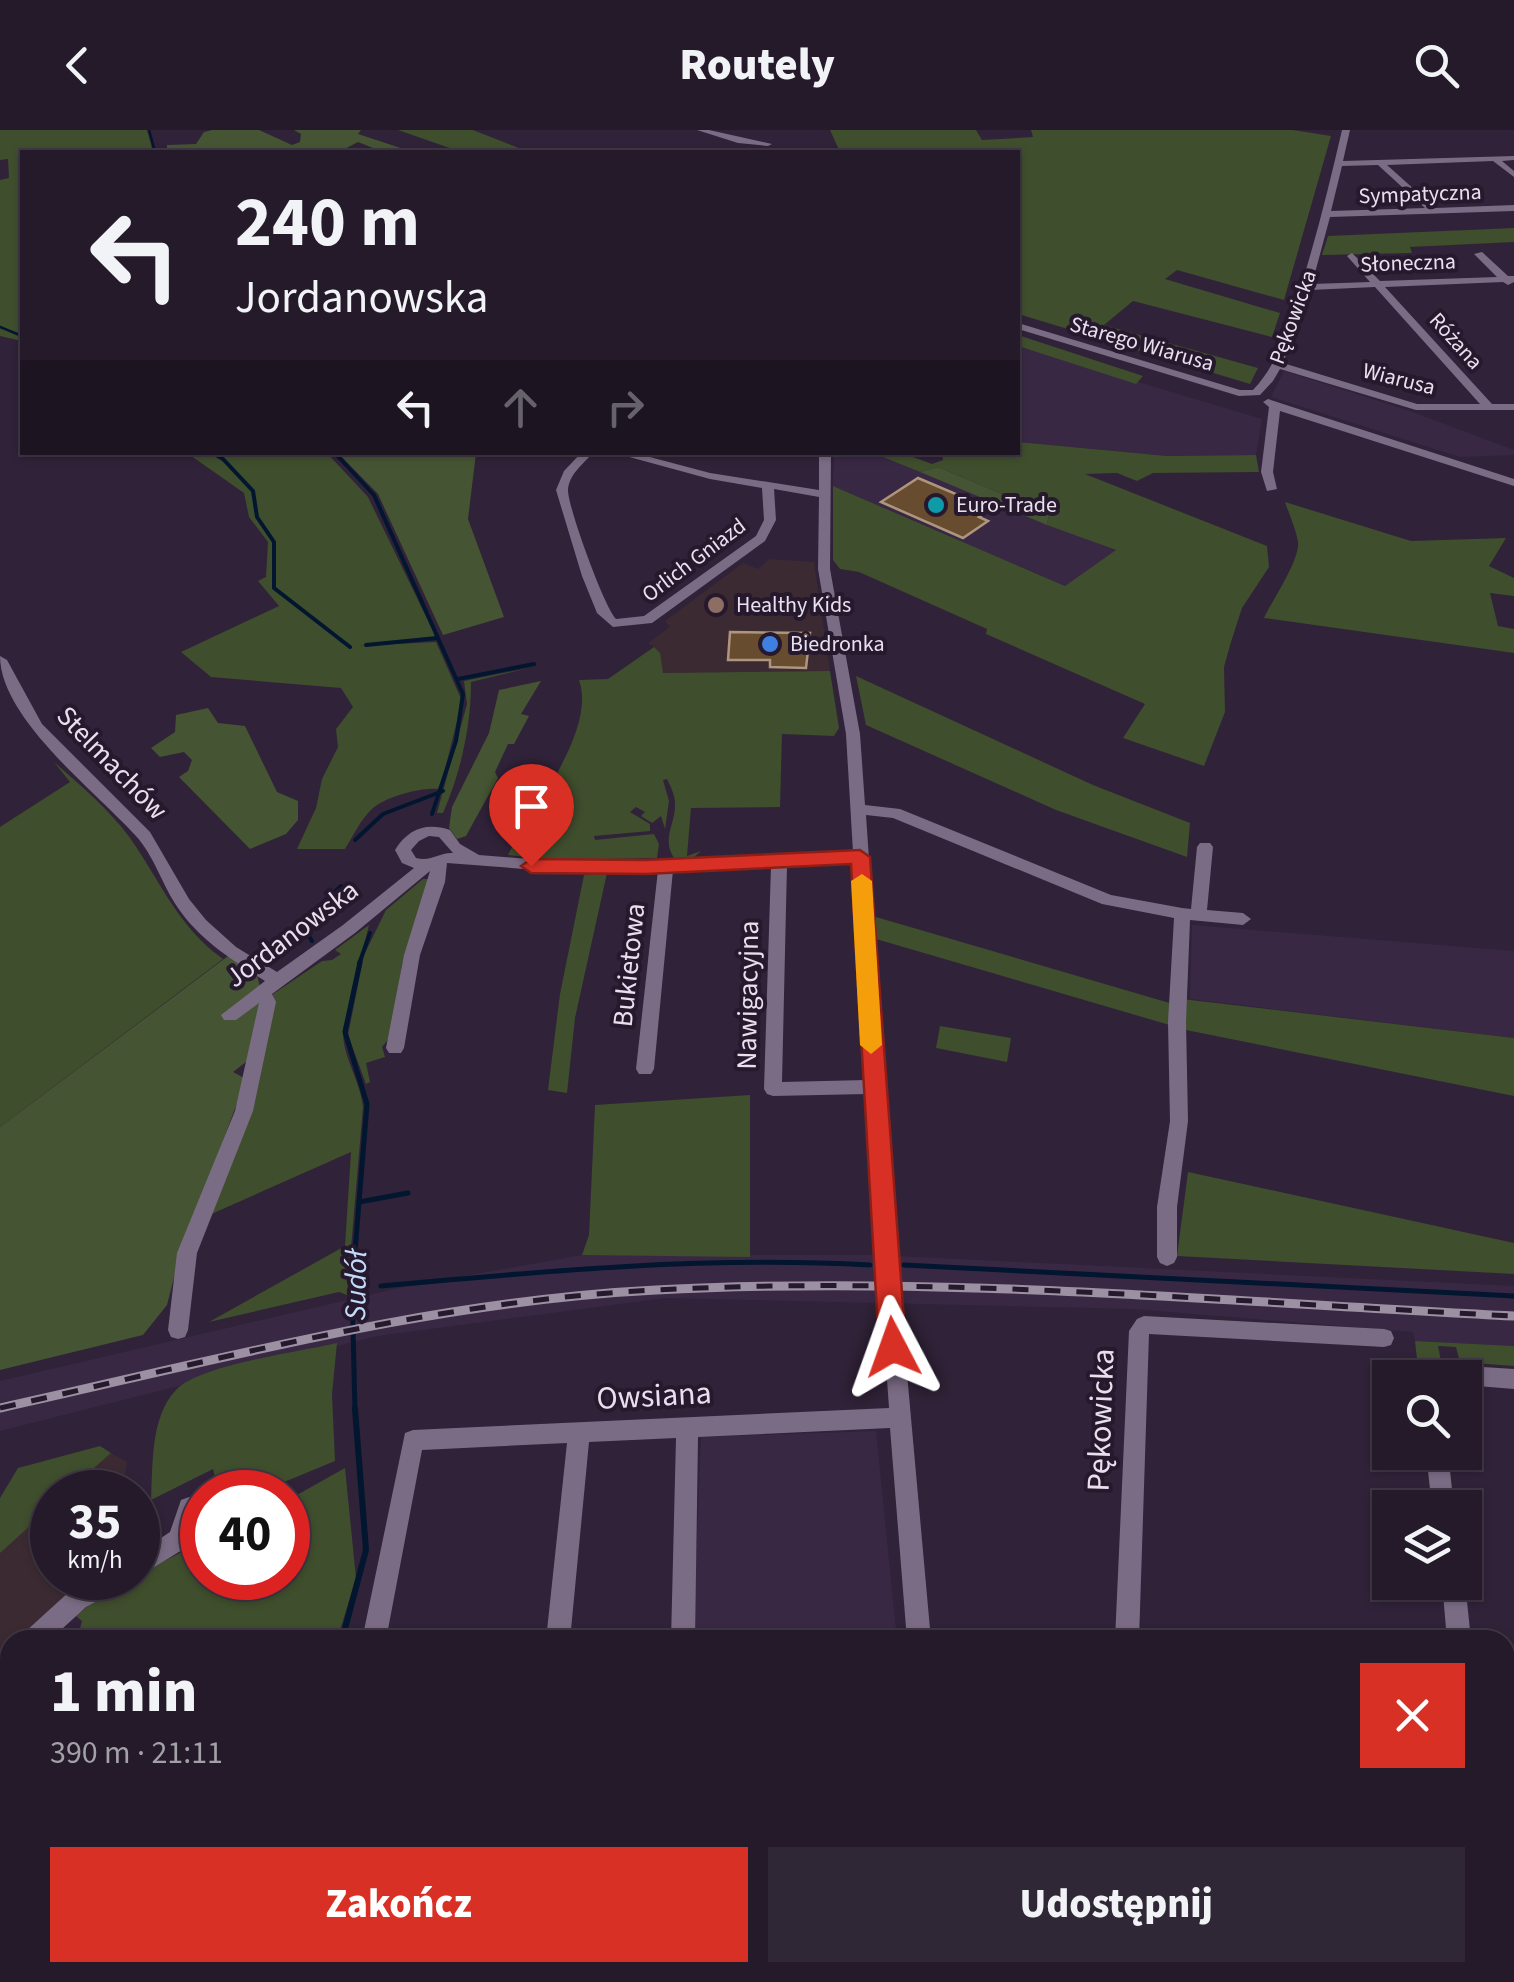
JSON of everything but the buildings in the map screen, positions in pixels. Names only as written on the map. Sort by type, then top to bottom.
[{"type":"street","points":[[701,130],[769,148],[767,130]]},
{"type":"street","name":"Pękowicka","points":[[1256,393],[1263,390],[1278,365],[1327,214],[1346,130]]},
{"type":"street","points":[[1494,158],[1514,175]]},
{"type":"street","points":[[1338,164],[1514,158]]},
{"type":"street","points":[[1379,162],[1433,211]]},
{"type":"street","name":"Sympatyczna","points":[[1327,214],[1514,208]]},
{"type":"street","points":[[1479,254],[1510,279],[1514,288]]},
{"type":"street","name":"Różana","points":[[1352,256],[1490,408]]},
{"type":"street","name":"Słoneczna","points":[[1304,286],[1510,279]]},
{"type":"street","name":"Starego Wiarusa","points":[[1020,327],[1130,363],[1239,393],[1256,393]]},
{"type":"street","name":"Wiarusa","points":[[1278,365],[1408,406],[1514,408]]},
{"type":"street","name":"Pękowicka","points":[[1256,393],[1275,406],[1268,458],[1272,489]]},
{"type":"street","points":[[1275,406],[1514,483]]},
{"type":"street","name":"Orlich Gniazd","points":[[586,455],[568,473],[562,490],[588,576],[603,614],[613,622],[648,620],[761,538],[770,520],[768,486]]},
{"type":"street","points":[[628,455],[710,476],[824,494]]},
{"type":"street","points":[[826,455],[824,570],[849,697],[898,1418],[918,1630]]},
{"type":"street","name":"Stelmachów","points":[[1,662],[36,726],[145,836],[200,924],[268,985]]},
{"type":"street","points":[[858,810],[895,813],[1108,900],[1190,915],[1243,919]]},
{"type":"street","points":[[396,1048],[412,955],[437,882],[442,858],[445,833],[422,832],[404,844],[406,858],[442,858],[472,857],[577,868],[860,857]]},
{"type":"street","points":[[1167,1256],[1168,1207],[1180,1121],[1177,1022],[1190,915],[1205,847]]},
{"type":"street","name":"Jordanowska","points":[[387,898],[406,858]]},
{"type":"street","name":"Jordanowska","points":[[230,1015],[442,858]]},
{"type":"street","name":"Nawigacyjna","points":[[778,860],[774,1089],[874,1087]]},
{"type":"street","name":"Bukietowa","points":[[645,1069],[666,866]]},
{"type":"street","points":[[178,1330],[188,1253],[244,1111],[268,1002],[268,985]]},
{"type":"street","name":"Pękowicka","points":[[1127,1630],[1138,1348],[1144,1326],[1384,1338]]},
{"type":"street","points":[[1482,1376],[1514,1378]]},
{"type":"street","name":"Owsiana","points":[[376,1630],[413,1440],[898,1418]]},
{"type":"street","points":[[684,1630],[686,1427]]},
{"type":"street","points":[[559,1630],[579,1433]]},
{"type":"street","points":[[160,1552],[180,1537]]},
{"type":"street","points":[[44,1630],[78,1600]]},
{"type":"street","points":[[1454,1600],[1459,1630]]},
{"type":"shaded area","points":[[1020,347],[1262,419],[1256,455],[1167,456],[1020,442]]},
{"type":"shaded area","points":[[1284,371],[1407,410],[1514,450],[1514,455],[1460,457],[1271,397]]},
{"type":"shaded area","points":[[834,455],[878,455],[1117,551],[1065,586],[833,486]]},
{"type":"shaded area","points":[[769,559],[814,562],[830,671],[662,673],[654,647],[648,643],[670,627],[665,621],[743,563],[758,569]]},
{"type":"shaded area","points":[[1192,925],[1514,951],[1514,1038],[1190,999]]},
{"type":"shaded area","points":[[582,1255],[875,1255],[1514,1286],[1514,1346],[1415,1341],[1413,1332],[1133,1309],[665,1298],[377,1336],[0,1431],[0,1381],[403,1287]]},
{"type":"shaded area","points":[[876,1431],[896,1630],[693,1630],[701,1437]]},
{"type":"shaded area","points":[[111,1453],[127,1462],[126,1470],[92,1470]]},
{"type":"shaded area","points":[[30,1526],[30,1600],[66,1600],[32,1630],[0,1630],[0,1553]]},
{"type":"green space","points":[[0,130],[147,130],[152,150],[20,150],[20,341],[0,336],[0,180],[9,178],[8,159],[0,160]]},
{"type":"green space","points":[[259,130],[292,145],[300,142],[301,134],[294,130],[361,130],[358,134],[407,150],[378,150],[358,142],[343,150],[167,150],[167,145],[196,144],[204,132]]},
{"type":"green space","points":[[398,130],[473,130],[524,150],[455,150]]},
{"type":"green space","points":[[830,130],[976,130],[982,140],[1033,137],[1031,130],[1293,130],[1331,136],[1284,300],[1177,270],[1165,279],[1280,313],[1272,337],[1133,301],[1104,325],[1258,368],[1250,384],[1020,315],[1020,150],[839,150]]},
{"type":"green space","points":[[1514,228],[1514,242],[1410,247],[1412,253],[1322,255],[1328,236]]},
{"type":"green space","points":[[1020,336],[1143,376],[1136,384],[1020,347]]},
{"type":"green space","points":[[1020,442],[1167,456],[1256,455],[1259,472],[1153,473],[1137,481],[1117,473],[1085,474],[1267,546],[1269,567],[1242,608],[1231,642],[1224,667],[1225,712],[1204,766],[1123,738],[1145,704],[986,634],[987,629],[859,572],[840,569],[833,560],[833,486],[1065,586],[1116,550],[1047,525],[1049,514],[938,467],[920,472],[878,455],[907,455],[932,464],[943,460],[942,455],[1020,455]]},
{"type":"green space","points":[[190,455],[329,455],[368,497],[435,637],[358,646],[436,642],[462,701],[440,789],[404,793],[378,804],[364,818],[345,849],[297,849],[338,747],[336,729],[353,707],[341,688],[211,677],[181,652],[279,606],[258,581],[266,577],[268,542],[249,517],[244,493]]},
{"type":"green space","points":[[340,455],[476,455],[468,519],[504,617],[443,635],[378,494]]},
{"type":"green space","points":[[938,467],[1049,514],[1047,525],[920,472]]},
{"type":"green space","points":[[1285,502],[1411,541],[1506,538],[1489,566],[1514,578],[1514,596],[1490,593],[1498,626],[1514,629],[1514,653],[1264,618],[1297,550],[1297,537]]},
{"type":"green space","points":[[654,647],[660,653],[663,673],[830,671],[839,728],[834,736],[782,734],[780,807],[691,808],[687,856],[701,851],[693,858],[674,858],[670,851],[675,803],[667,779],[663,780],[669,801],[665,829],[661,816],[652,823],[636,807],[630,812],[650,824],[650,831],[594,836],[595,840],[654,834],[659,844],[657,858],[557,860],[508,855],[571,746],[582,700],[579,680],[608,679]]},
{"type":"green space","points":[[529,668],[471,682],[460,765],[443,813],[437,813],[467,704],[464,681]]},
{"type":"green space","points":[[856,676],[1093,785],[1190,823],[1187,857],[1056,810],[866,725]]},
{"type":"green space","points":[[541,681],[521,714],[529,716],[514,744],[508,744],[495,772],[498,778],[466,836],[457,839],[449,828],[452,807],[489,733],[499,690]]},
{"type":"green space","points":[[208,708],[218,723],[245,726],[277,792],[298,801],[298,820],[286,834],[250,849],[179,777],[188,771],[192,760],[184,752],[160,757],[151,748],[175,732],[176,715]]},
{"type":"green space","points":[[54,762],[122,827],[182,918],[223,959],[0,1127],[0,827],[70,782]]},
{"type":"green space","points":[[607,873],[575,1018],[567,1093],[548,1090],[560,994],[584,875]]},
{"type":"green space","points":[[423,879],[430,879],[402,964],[390,1037],[382,1047],[385,1057],[366,1063],[370,1082],[366,1084],[348,1035],[364,955],[386,910]]},
{"type":"green space","points":[[876,917],[1173,1004],[1173,1026],[876,939]]},
{"type":"green space","points":[[369,925],[343,1029],[345,1049],[363,1107],[347,1295],[339,1292],[209,1322],[345,1246],[351,1152],[207,1216],[258,1080],[273,994],[322,961],[341,954],[335,950]]},
{"type":"green space","points":[[228,956],[255,967],[262,995],[255,1055],[233,1072],[246,1079],[178,1262],[167,1305],[143,1335],[0,1370],[0,1127]]},
{"type":"green space","points":[[1182,999],[1514,1038],[1514,1096],[1186,1030]]},
{"type":"green space","points":[[940,1026],[1011,1038],[1007,1062],[936,1048]]},
{"type":"green space","points":[[750,1095],[750,1257],[582,1255],[589,1235],[595,1105]]},
{"type":"green space","points":[[1188,1172],[1514,1243],[1514,1274],[1177,1256]]},
{"type":"green space","points":[[1415,1341],[1514,1346],[1514,1366],[1459,1360],[1456,1347],[1438,1346],[1441,1360],[1417,1360]]},
{"type":"green space","points":[[337,1343],[332,1394],[335,1461],[310,1471],[180,1470],[180,1486],[160,1496],[160,1470],[152,1470],[157,1427],[176,1390],[206,1373]]},
{"type":"green space","points":[[100,1446],[111,1453],[92,1470],[30,1470],[30,1526],[0,1553],[0,1498],[18,1468]]},
{"type":"green space","points":[[345,1468],[356,1578],[340,1630],[80,1630],[82,1621],[76,1616],[95,1600],[160,1600],[160,1563],[180,1553],[180,1600],[310,1600],[310,1488]]},
{"type":"waterway","name":"Sudół","points":[[149,130],[154,150]]},
{"type":"waterway","points":[[0,327],[20,335]]},
{"type":"waterway","points":[[216,455],[253,491],[257,517],[274,542],[274,588],[350,647]]},
{"type":"waterway","name":"Sudół","points":[[337,455],[374,495],[463,694],[456,741],[439,793]]},
{"type":"waterway","points":[[366,645],[437,638]]},
{"type":"waterway","points":[[458,679],[534,664]]},
{"type":"waterway","name":"Sudół","points":[[439,793],[443,791]]},
{"type":"waterway","points":[[355,840],[383,814],[439,793]]},
{"type":"waterway","name":"Sudół","points":[[432,814],[439,793]]},
{"type":"waterway","points":[[312,941],[302,925],[305,919],[341,886]]},
{"type":"waterway","name":"Sudół","points":[[359,964],[370,933]]},
{"type":"waterway","name":"Sudół","points":[[359,1202],[367,1104],[345,1032],[360,962]]},
{"type":"waterway","points":[[359,1202],[408,1193]]},
{"type":"waterway","name":"Sudół","points":[[355,1411],[352,1288],[359,1202]]},
{"type":"waterway","points":[[381,1286],[686,1264],[870,1265]]},
{"type":"waterway","points":[[904,1265],[1514,1296]]},
{"type":"waterway","name":"Sudół","points":[[345,1630],[366,1550],[355,1409]]},
{"type":"railway","points":[[0,1408],[244,1352],[408,1320],[490,1306],[656,1290],[763,1286],[978,1288],[1514,1316]]},
{"type":"slow traffic","points":[[862,881],[871,1045]]},
{"type":"place","name":"Euro-Trade","points":[[936,505]]},
{"type":"place","name":"Healthy Kids","points":[[716,605]]},
{"type":"place","name":"Biedronka","points":[[770,644]]},
{"type":"route","points":[[531,866],[646,867],[860,857],[893,1347]]}]
